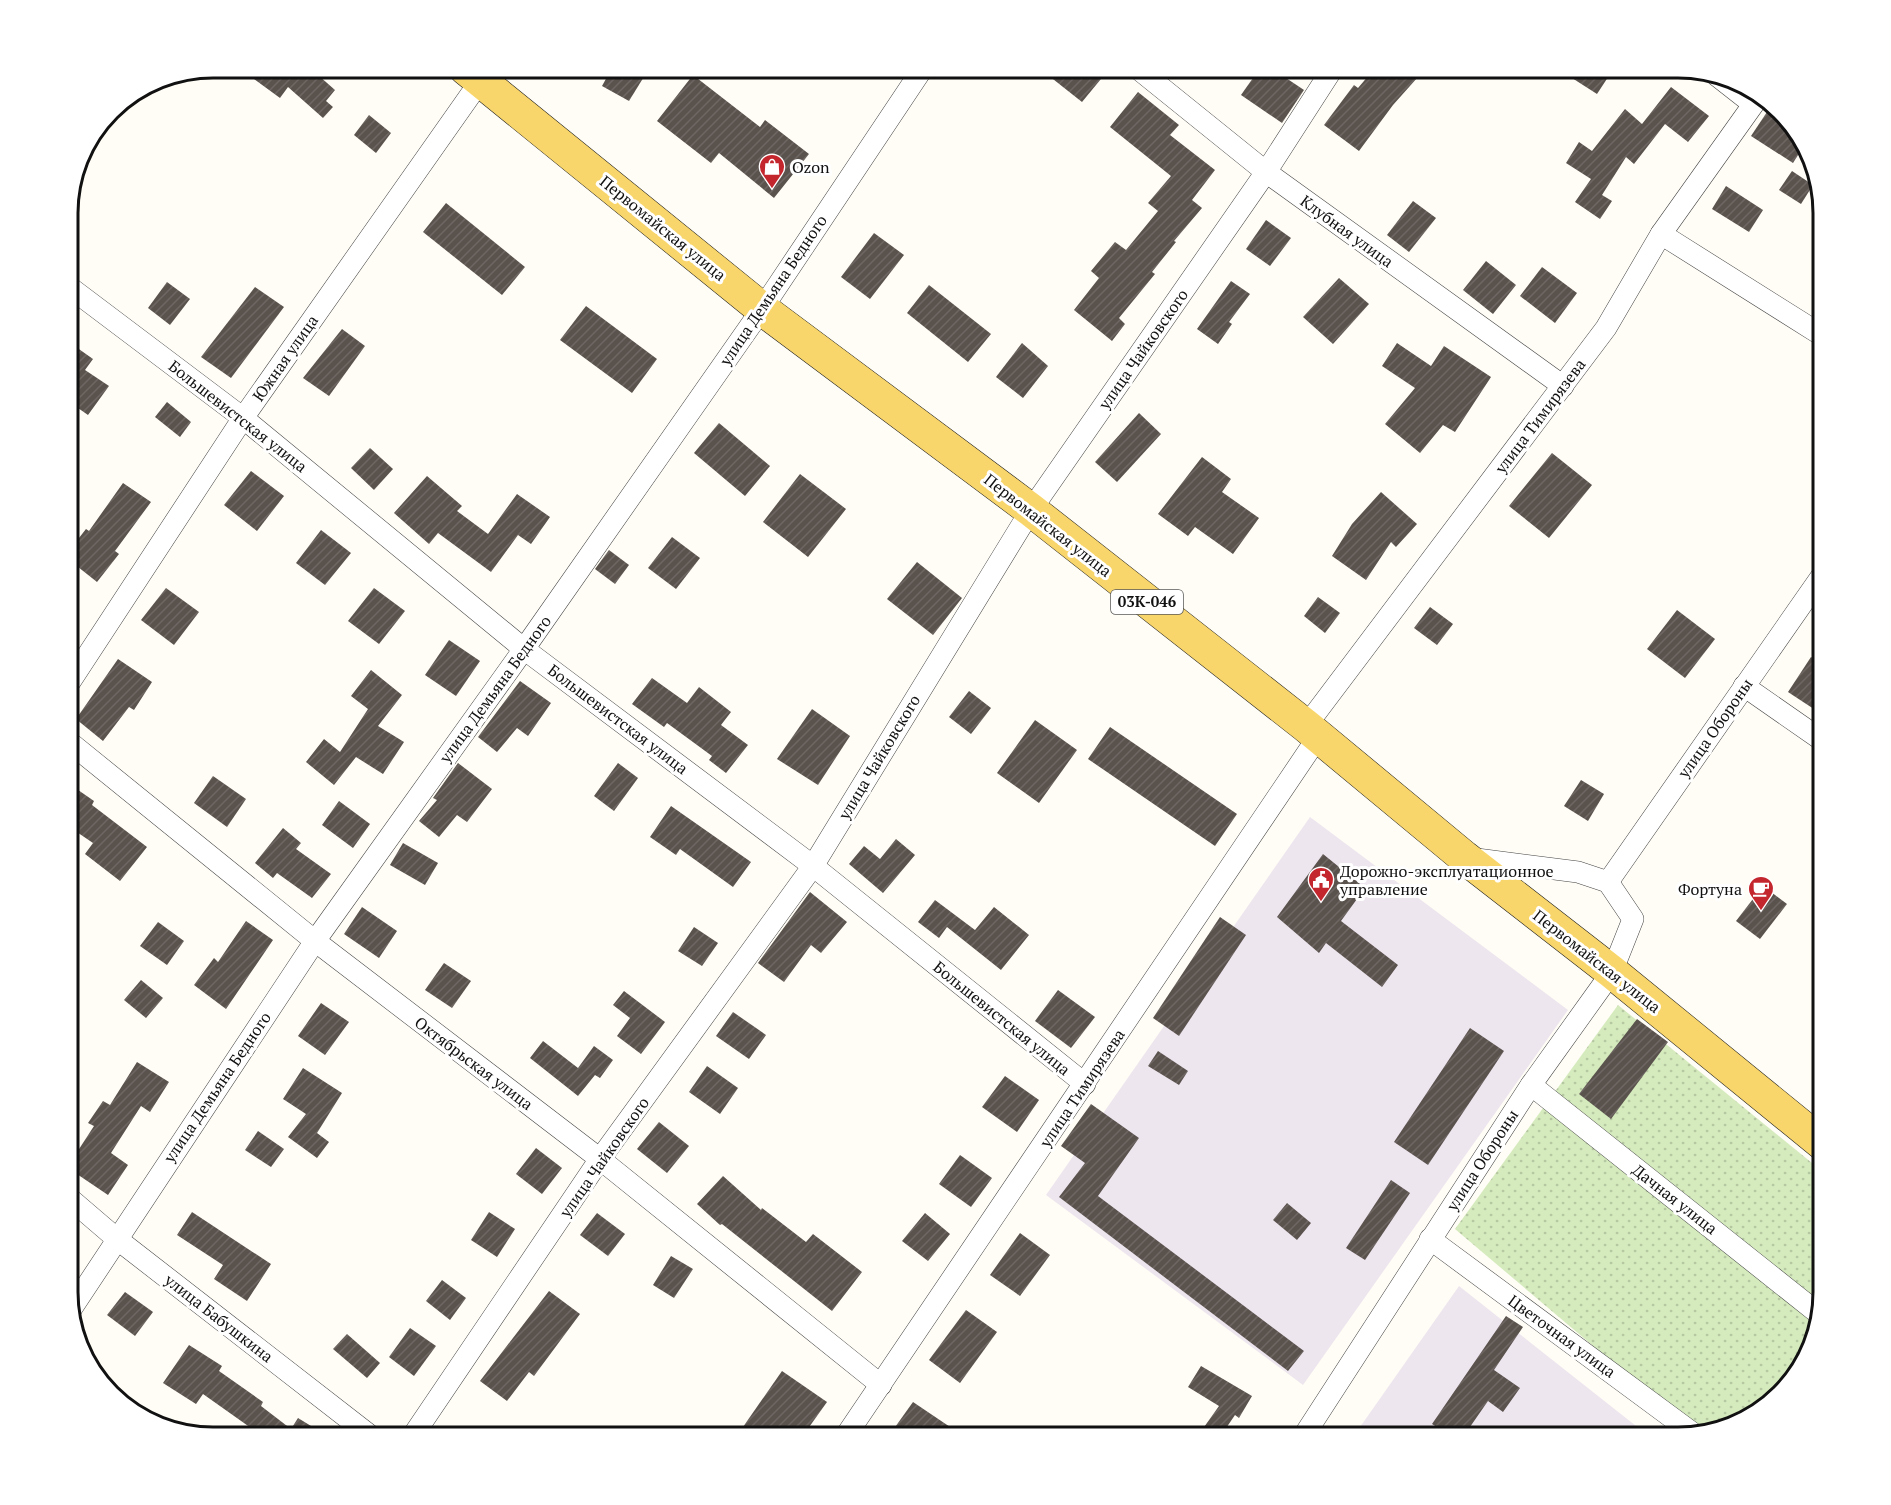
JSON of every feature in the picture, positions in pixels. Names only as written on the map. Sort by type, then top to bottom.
[{"type":"main road","name":"Первомайская улица","points":[[486,78],[762,309],[1030,510],[1312,731],[1464,857],[1612,972],[1813,1135]]},
{"type":"street","name":"Южная улица","points":[[78,670],[243,418],[475,78]]},
{"type":"street","name":"улица Демьяна Бедного","points":[[78,1299],[315,941],[524,649],[762,309],[915,78]]},
{"type":"street","name":"Клубная улица","points":[[1149,78],[1266,172],[1563,386]]},
{"type":"street","name":"улица Чайковского","points":[[418,1427],[600,1160],[813,866],[1030,510],[1266,172],[1327,78]]},
{"type":"street","name":"улица Тимирязева","points":[[852,1427],[1085,1084],[1312,731],[1606,328],[1661,234],[1754,102]]},
{"type":"street","points":[[1661,234],[1813,329]]},
{"type":"street","name":"Большевистская улица","points":[[78,294],[243,418],[524,649],[813,866],[1085,1084]]},
{"type":"street","name":"улица Обороны","points":[[1309,1427],[1531,1084],[1612,972],[1633,919],[1608,882],[1813,590]]},
{"type":"street","points":[[1744,687],[1813,734]]},
{"type":"street","name":"Октябрьская улица","points":[[78,749],[315,941],[600,1160],[881,1385]]},
{"type":"street","points":[[1464,857],[1578,872],[1608,882]]},
{"type":"street","name":"Дачная улица","points":[[1531,1084],[1812,1308]]},
{"type":"street","name":"улица Бабушкина","points":[[78,1206],[117,1239],[359,1427]]},
{"type":"street","name":"Цветочная улица","points":[[1430,1239],[1684,1427]]},
{"type":"shaded area","points":[[1310,817],[1568,1010],[1303,1385],[1046,1195]]},
{"type":"shaded area","points":[[1459,1286],[1637,1427],[1360,1427]]},
{"type":"green space","points":[[1618,1005],[1813,1164],[1813,1292],[1812,1310],[1803,1344],[1780,1381],[1767,1394],[1738,1413],[1721,1420],[1688,1426],[1455,1229]]},
{"type":"building","points":[[253,78],[321,78],[335,90],[326,101],[333,107],[323,118],[288,87],[280,98]]},
{"type":"building","points":[[606,78],[643,78],[629,101],[602,86]]},
{"type":"building","points":[[691,78],[697,78],[760,127],[765,120],[809,154],[774,198],[719,153],[711,163],[657,121]]},
{"type":"building","points":[[1052,78],[1102,78],[1082,102]]},
{"type":"building","points":[[1253,78],[1286,78],[1304,90],[1282,123],[1241,95]]},
{"type":"building","points":[[1366,78],[1417,78],[1393,105],[1359,151],[1324,125],[1354,85],[1358,88]]},
{"type":"building","points":[[1572,78],[1607,78],[1597,94]]},
{"type":"building","points":[[1671,87],[1709,116],[1688,142],[1665,124],[1634,164],[1626,157],[1602,195],[1612,201],[1600,219],[1575,202],[1591,179],[1566,163],[1579,142],[1592,151],[1625,109],[1642,124]]},
{"type":"building","points":[[1138,92],[1179,125],[1170,135],[1215,170],[1192,200],[1202,208],[1174,241],[1176,242],[1152,272],[1155,274],[1119,318],[1125,324],[1112,341],[1074,310],[1099,278],[1091,271],[1115,242],[1126,250],[1158,211],[1148,203],[1171,176],[1110,127]]},
{"type":"building","points":[[1767,111],[1780,124],[1799,153],[1793,163],[1751,136]]},
{"type":"building","points":[[369,115],[391,133],[376,153],[354,135]]},
{"type":"building","points":[[1792,171],[1809,182],[1810,189],[1801,204],[1779,190]]},
{"type":"building","points":[[1726,186],[1763,210],[1749,232],[1712,209]]},
{"type":"building","points":[[1413,201],[1436,218],[1409,252],[1387,235]]},
{"type":"building","points":[[446,203],[525,267],[502,295],[423,232]]},
{"type":"building","points":[[1266,220],[1291,238],[1270,266],[1246,249]]},
{"type":"building","points":[[874,233],[904,255],[870,299],[841,277]]},
{"type":"building","points":[[1486,261],[1516,285],[1493,314],[1463,290]]},
{"type":"building","points":[[1542,267],[1577,293],[1555,323],[1520,296]]},
{"type":"building","points":[[1339,278],[1369,304],[1333,344],[1303,317]]},
{"type":"building","points":[[1231,281],[1250,294],[1229,322],[1232,324],[1218,344],[1197,329]]},
{"type":"building","points":[[167,282],[190,299],[170,325],[148,308]]},
{"type":"building","points":[[929,285],[991,334],[968,362],[907,313]]},
{"type":"building","points":[[255,287],[284,307],[231,378],[201,357]]},
{"type":"building","points":[[586,306],[657,359],[632,393],[560,340]]},
{"type":"building","points":[[342,329],[365,346],[329,396],[303,378]]},
{"type":"building","points":[[1022,343],[1048,366],[1023,398],[996,377]]},
{"type":"building","points":[[1397,343],[1431,366],[1444,346],[1491,377],[1455,432],[1443,425],[1420,453],[1385,424],[1415,388],[1382,366]]},
{"type":"building","points":[[78,348],[93,359],[85,370],[109,386],[88,415],[78,408]]},
{"type":"building","points":[[167,402],[191,422],[180,437],[155,417]]},
{"type":"building","points":[[1139,413],[1161,434],[1117,482],[1095,462]]},
{"type":"building","points":[[719,423],[770,466],[745,496],[694,453]]},
{"type":"building","points":[[370,448],[393,469],[374,490],[351,468]]},
{"type":"building","points":[[1552,453],[1592,485],[1549,538],[1509,506]]},
{"type":"building","points":[[1202,457],[1231,479],[1222,492],[1259,518],[1233,554],[1195,527],[1188,536],[1158,514]]},
{"type":"building","points":[[251,471],[284,496],[257,531],[224,505]]},
{"type":"building","points":[[800,474],[846,509],[808,557],[763,522]]},
{"type":"building","points":[[427,476],[462,506],[457,511],[488,534],[517,494],[550,517],[531,544],[518,535],[491,572],[438,533],[429,544],[394,513]]},
{"type":"building","points":[[123,483],[151,502],[115,551],[119,554],[97,582],[78,567],[78,539],[86,529],[89,531]]},
{"type":"building","points":[[1381,492],[1417,524],[1396,547],[1391,542],[1366,580],[1332,556],[1352,524]]},
{"type":"building","points":[[321,530],[351,553],[325,585],[296,563]]},
{"type":"building","points":[[672,537],[700,558],[676,589],[648,568]]},
{"type":"building","points":[[609,550],[629,565],[615,584],[595,569]]},
{"type":"building","points":[[917,562],[962,598],[933,635],[887,599]]},
{"type":"building","points":[[166,588],[199,612],[174,645],[141,620]]},
{"type":"building","points":[[374,588],[405,611],[379,644],[348,621]]},
{"type":"building","points":[[1318,597],[1340,613],[1325,633],[1304,616]]},
{"type":"building","points":[[1430,607],[1453,624],[1437,645],[1414,628]]},
{"type":"building","points":[[1677,610],[1715,639],[1685,678],[1647,649]]},
{"type":"building","points":[[449,640],[480,661],[456,696],[425,675]]},
{"type":"building","points":[[1811,657],[1813,658],[1813,708],[1788,692]]},
{"type":"building","points":[[118,659],[152,682],[134,710],[129,707],[103,741],[78,721],[78,716]]},
{"type":"building","points":[[371,670],[402,695],[378,726],[404,742],[383,774],[356,757],[334,785],[306,762],[324,739],[340,752],[368,709],[351,696]]},
{"type":"building","points":[[652,678],[687,703],[699,687],[731,712],[721,725],[748,745],[726,773],[709,760],[712,756],[667,723],[664,727],[632,704]]},
{"type":"building","points":[[520,681],[551,703],[528,736],[517,728],[497,752],[478,737]]},
{"type":"building","points":[[969,691],[991,708],[971,734],[949,717]]},
{"type":"building","points":[[812,709],[850,736],[818,785],[777,759]]},
{"type":"building","points":[[1035,720],[1077,750],[1039,803],[997,773]]},
{"type":"building","points":[[1110,727],[1237,814],[1215,846],[1088,759]]},
{"type":"building","points":[[458,763],[492,789],[467,822],[457,815],[439,837],[419,821],[437,800],[433,798]]},
{"type":"building","points":[[618,763],[638,778],[614,811],[594,796]]},
{"type":"building","points":[[213,776],[246,799],[227,827],[194,803]]},
{"type":"building","points":[[1581,780],[1604,794],[1588,821],[1564,806]]},
{"type":"building","points":[[78,790],[94,801],[92,805],[147,847],[120,881],[85,854],[93,843],[78,833]]},
{"type":"building","points":[[339,801],[370,824],[353,848],[322,825]]},
{"type":"building","points":[[671,806],[751,862],[733,887],[680,849],[676,855],[650,837]]},
{"type":"building","points":[[283,828],[301,843],[296,849],[331,874],[312,898],[277,873],[273,878],[255,863]]},
{"type":"building","points":[[896,839],[915,855],[883,893],[849,864],[864,846],[880,859]]},
{"type":"building","points":[[403,843],[438,863],[425,885],[390,865]]},
{"type":"building","name":"Дорожно-эксплуатационное управление","points":[[1323,854],[1365,888],[1341,921],[1398,965],[1382,987],[1326,943],[1319,953],[1277,917]]},
{"type":"building","name":"Фортуна","points":[[1763,886],[1787,904],[1760,939],[1736,921]]},
{"type":"building","points":[[810,892],[847,922],[821,953],[811,945],[784,982],[758,963]]},
{"type":"building","points":[[935,900],[975,930],[994,907],[1029,935],[1001,970],[947,927],[939,938],[918,922]]},
{"type":"building","points":[[362,907],[397,931],[379,958],[344,934]]},
{"type":"building","points":[[1220,917],[1246,935],[1179,1036],[1153,1018]]},
{"type":"building","points":[[246,921],[273,940],[226,1009],[194,985],[214,958],[218,962]]},
{"type":"building","points":[[158,922],[184,941],[167,965],[140,946]]},
{"type":"building","points":[[694,927],[718,943],[702,966],[678,951]]},
{"type":"building","points":[[444,963],[471,981],[452,1008],[425,990]]},
{"type":"building","points":[[141,980],[163,998],[146,1018],[124,1000]]},
{"type":"building","points":[[1058,990],[1095,1017],[1071,1048],[1035,1021]]},
{"type":"building","points":[[624,991],[665,1022],[641,1054],[617,1036],[630,1018],[613,1005]]},
{"type":"building","points":[[321,1003],[349,1022],[325,1055],[298,1036]]},
{"type":"building","points":[[733,1012],[766,1035],[749,1059],[716,1036]]},
{"type":"building","points":[[1637,1019],[1668,1042],[1611,1119],[1579,1094]]},
{"type":"building","points":[[1470,1028],[1504,1051],[1428,1165],[1394,1142]]},
{"type":"building","points":[[543,1041],[578,1068],[594,1046],[613,1060],[600,1078],[595,1075],[578,1096],[530,1058]]},
{"type":"building","points":[[1158,1051],[1188,1071],[1179,1085],[1148,1066]]},
{"type":"building","points":[[137,1062],[169,1082],[150,1112],[141,1106],[111,1153],[128,1165],[108,1195],[78,1175],[78,1151],[94,1126],[88,1123],[103,1101],[110,1105]]},
{"type":"building","points":[[707,1066],[738,1088],[720,1114],[689,1092]]},
{"type":"building","points":[[303,1068],[342,1093],[317,1133],[329,1142],[317,1158],[288,1137],[306,1114],[283,1099]]},
{"type":"building","points":[[1005,1076],[1039,1100],[1017,1132],[982,1107]]},
{"type":"building","points":[[1091,1104],[1139,1138],[1098,1196],[1304,1351],[1288,1371],[1059,1197],[1085,1163],[1061,1146]]},
{"type":"building","points":[[659,1122],[689,1146],[667,1173],[637,1149]]},
{"type":"building","points":[[258,1131],[284,1149],[271,1167],[245,1150]]},
{"type":"building","points":[[536,1148],[562,1168],[542,1194],[516,1174]]},
{"type":"building","points":[[960,1155],[992,1178],[971,1207],[939,1184]]},
{"type":"building","points":[[723,1176],[761,1210],[762,1208],[806,1242],[813,1234],[862,1272],[832,1311],[722,1224],[720,1225],[697,1204]]},
{"type":"building","points":[[1391,1180],[1410,1193],[1365,1260],[1346,1248]]},
{"type":"building","points":[[1287,1203],[1311,1223],[1297,1240],[1273,1220]]},
{"type":"building","points":[[192,1212],[271,1264],[247,1301],[214,1279],[223,1265],[177,1235]]},
{"type":"building","points":[[489,1212],[515,1229],[497,1257],[471,1240]]},
{"type":"building","points":[[597,1213],[625,1234],[608,1256],[580,1235]]},
{"type":"building","points":[[925,1213],[950,1234],[928,1261],[902,1241]]},
{"type":"building","points":[[1020,1233],[1050,1255],[1020,1296],[990,1275]]},
{"type":"building","points":[[671,1256],[693,1269],[674,1298],[653,1285]]},
{"type":"building","points":[[442,1280],[466,1298],[450,1320],[426,1301]]},
{"type":"building","points":[[549,1291],[580,1314],[534,1376],[529,1372],[507,1401],[480,1381]]},
{"type":"building","points":[[125,1292],[153,1312],[135,1336],[107,1315]]},
{"type":"building","points":[[966,1310],[997,1332],[960,1383],[929,1360]]},
{"type":"building","points":[[1506,1316],[1523,1327],[1494,1370],[1520,1388],[1503,1412],[1488,1401],[1470,1427],[1437,1427],[1432,1424]]},
{"type":"building","points":[[410,1328],[436,1346],[414,1376],[389,1357]]},
{"type":"building","points":[[347,1334],[380,1363],[367,1378],[333,1349]]},
{"type":"building","points":[[189,1345],[222,1366],[219,1371],[263,1402],[261,1406],[288,1427],[250,1427],[203,1394],[196,1404],[163,1383]]},
{"type":"building","points":[[1201,1366],[1252,1396],[1239,1418],[1235,1415],[1227,1427],[1204,1427],[1219,1406],[1188,1387]]},
{"type":"building","points":[[782,1371],[827,1402],[809,1427],[743,1427]]},
{"type":"building","points":[[913,1402],[950,1427],[895,1427]]},
{"type":"building","points":[[298,1418],[313,1427],[292,1427]]},
{"type":"place","name":"Ozon","points":[[772,190]]},
{"type":"place","name":"Дорожно-эксплуатационное управление","points":[[1321,903]]},
{"type":"place","name":"Фортуна","points":[[1761,912]]}]
